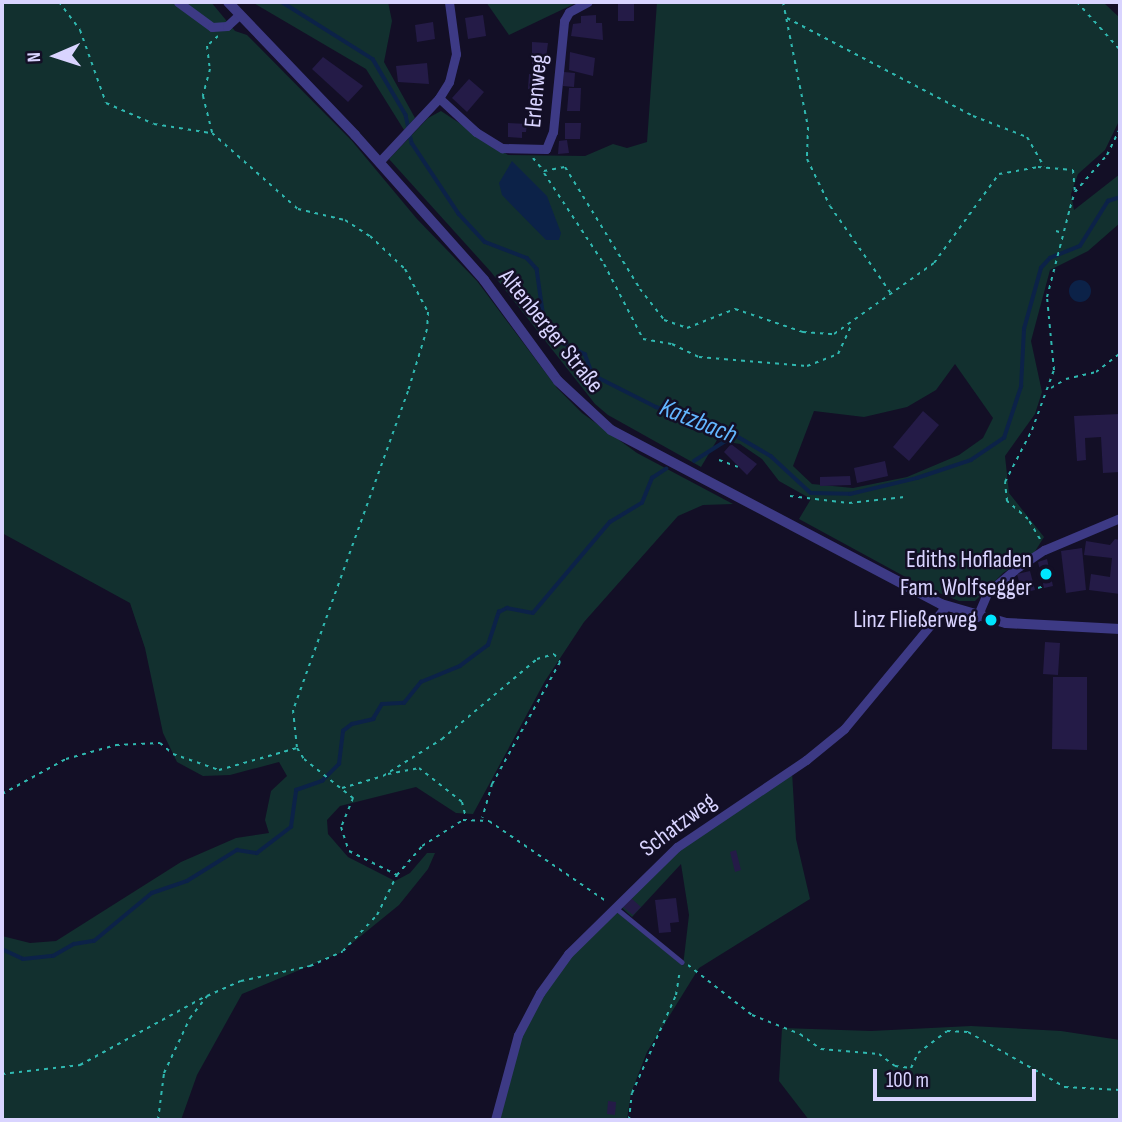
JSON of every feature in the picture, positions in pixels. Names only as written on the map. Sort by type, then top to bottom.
[{"type":"street","points":[[178,2],[203,22],[220,28],[239,15]]},
{"type":"street","name":"Altenberger Straße","points":[[228,2],[379,162],[502,302],[558,381],[593,415],[717,488],[946,606],[977,617],[1120,629]]},
{"type":"street","points":[[379,162],[439,98],[449,82],[456,54],[449,2]]},
{"type":"street","name":"Erlenweg","points":[[439,98],[495,144],[527,152],[546,149],[551,142],[564,22],[569,12],[588,2]]},
{"type":"street","points":[[977,617],[987,593],[1044,550],[1120,518]]},
{"type":"street","name":"Schatzweg","points":[[495,1120],[509,1059],[528,1014],[554,972],[613,905],[677,847],[806,760],[844,729],[946,606]]},
{"type":"lane","points":[[613,905],[682,961]]},
{"type":"path","points":[[59,2],[80,30],[106,103],[154,124],[212,133],[289,203],[305,212],[345,220],[370,236],[405,269],[428,312],[426,336],[408,391],[299,687],[293,710],[297,748],[314,770],[353,798],[342,816],[342,836],[349,851],[397,875]]},
{"type":"path","points":[[783,2],[808,127],[807,159],[831,206],[892,295]]},
{"type":"path","points":[[1077,2],[1120,50]]},
{"type":"path","points":[[786,17],[973,116],[1027,137],[1044,167]]},
{"type":"path","points":[[212,133],[203,96],[210,69],[207,46],[220,28]]},
{"type":"path","points":[[1075,192],[1107,155],[1120,128]]},
{"type":"path","points":[[527,152],[544,171],[604,264],[643,339],[672,344],[699,357],[807,366],[838,354],[851,325]]},
{"type":"path","points":[[544,171],[565,167],[664,320],[687,327],[735,309],[803,332],[834,334],[851,325],[934,263],[999,174],[1044,167],[1073,170],[1075,192],[1047,297],[1056,351],[1049,390],[1005,482],[1007,501],[1037,531],[1044,550]]},
{"type":"path","points":[[1056,231],[1064,233]]},
{"type":"path","points":[[1049,390],[1066,379],[1096,372],[1120,354]]},
{"type":"path","points":[[719,460],[738,467]]},
{"type":"path","points":[[790,496],[849,503],[905,497]]},
{"type":"path","points":[[1038,588],[1044,586]]},
{"type":"path","points":[[383,776],[442,739],[537,659],[558,656],[560,662],[492,784],[482,818]]},
{"type":"path","points":[[2,794],[66,759],[117,745],[160,743],[173,754],[219,770],[297,748]]},
{"type":"path","points":[[342,788],[419,768],[462,802],[466,819]]},
{"type":"path","points":[[2,1074],[80,1065],[207,996],[241,981],[310,966],[343,951],[377,915],[397,875],[422,846],[466,819],[482,818],[613,905]]},
{"type":"path","points":[[629,1120],[632,1093],[676,995],[682,961],[712,980],[752,1015],[800,1034],[821,1049],[879,1054],[895,1066],[911,1068],[918,1053],[947,1031],[968,1032],[1065,1087],[1120,1090]]},
{"type":"path","points":[[158,1120],[164,1073],[190,1018],[207,996]]},
{"type":"green space","points":[[2,2],[211,2],[235,31],[247,35],[352,141],[417,219],[477,281],[557,388],[582,413],[637,453],[733,504],[703,505],[678,516],[584,622],[545,681],[473,814],[456,813],[416,787],[340,806],[327,820],[328,834],[348,857],[395,881],[410,873],[427,853],[435,853],[428,869],[399,905],[340,953],[242,994],[197,1075],[181,1120],[2,1120],[2,936],[30,943],[56,941],[181,862],[236,838],[269,833],[265,820],[271,791],[287,776],[279,762],[230,775],[203,776],[177,762],[163,733],[145,648],[130,603],[2,533]]},
{"type":"green space","points":[[252,2],[388,2],[392,21],[384,62],[415,118],[404,130],[366,69]]},
{"type":"green space","points":[[486,2],[578,2],[509,35]]},
{"type":"green space","points":[[657,2],[1103,2],[1120,18],[1120,119],[1105,150],[1078,174],[1071,194],[1074,210],[1120,174],[1120,223],[1088,251],[1050,270],[1031,341],[1042,392],[1035,414],[1005,456],[1009,493],[1044,537],[1034,553],[1003,573],[975,601],[959,601],[922,586],[799,519],[811,499],[779,481],[762,459],[740,444],[717,440],[701,467],[608,415],[595,404],[491,272],[389,159],[428,118],[441,111],[508,155],[585,156],[613,144],[627,148],[647,142]],"holes":[[[955,364],[993,418],[983,438],[959,455],[907,477],[853,488],[812,484],[793,466],[814,411],[864,417],[907,407],[936,390]]]},
{"type":"green space","points":[[792,772],[796,839],[810,899],[699,968],[647,1052],[631,1093],[627,1120],[503,1120],[499,1116],[507,1079],[527,1021],[565,961],[613,909],[683,966],[689,915],[681,864],[632,917],[621,907],[676,852]]},
{"type":"green space","points":[[971,1026],[1061,1031],[1120,1040],[1120,1120],[809,1120],[779,1081],[782,1028],[871,1031]]},
{"type":"water","points":[[512,161],[547,196],[561,233],[559,240],[546,240],[502,195],[499,183]]},
{"type":"water","points":[[1080,280],[1088,283],[1091,291],[1088,299],[1080,302],[1072,299],[1069,291],[1072,283]]},
{"type":"building","points":[[618,3],[634,3],[634,21],[618,21]]},
{"type":"building","points":[[483,15],[486,36],[468,39],[465,18]]},
{"type":"building","points":[[596,15],[596,23],[602,23],[603,40],[571,36],[573,24],[581,23],[581,16]]},
{"type":"building","points":[[433,22],[435,39],[417,42],[415,25]]},
{"type":"building","points":[[532,42],[548,43],[545,65],[532,64]]},
{"type":"building","points":[[570,52],[595,58],[593,76],[569,70]]},
{"type":"building","points":[[323,57],[363,86],[348,102],[312,69]]},
{"type":"building","points":[[427,63],[429,84],[398,82],[396,66]]},
{"type":"building","points":[[564,72],[575,73],[574,87],[563,86]]},
{"type":"building","points":[[529,74],[544,76],[541,97],[536,97],[536,90],[528,89]]},
{"type":"building","points":[[469,79],[484,92],[467,112],[452,98]]},
{"type":"building","points":[[569,88],[581,88],[580,111],[567,111]]},
{"type":"building","points":[[508,123],[527,124],[522,138],[508,137]]},
{"type":"building","points":[[565,123],[581,123],[580,139],[565,139]]},
{"type":"building","points":[[567,140],[569,153],[558,154],[559,141]]},
{"type":"building","points":[[923,411],[939,425],[909,461],[893,447]]},
{"type":"building","points":[[1120,414],[1120,472],[1103,473],[1101,437],[1085,438],[1086,460],[1077,461],[1074,416]]},
{"type":"building","points":[[731,444],[757,464],[747,475],[724,452]]},
{"type":"building","points":[[885,461],[888,476],[857,483],[854,468]]},
{"type":"building","points":[[850,476],[851,485],[820,486],[820,477]]},
{"type":"building","points":[[1115,539],[1120,540],[1120,594],[1089,590],[1091,574],[1110,577],[1112,558],[1084,555],[1086,541],[1110,545]]},
{"type":"building","points":[[1082,548],[1086,590],[1066,593],[1061,551]]},
{"type":"building","name":"Ediths Hofladen Fam. Wolfsegger","points":[[1047,559],[1053,586],[1044,588],[1038,562]]},
{"type":"building","points":[[1030,571],[1035,590],[1022,593],[1017,574]]},
{"type":"building","points":[[1045,642],[1060,643],[1058,675],[1043,674]]},
{"type":"building","points":[[1053,677],[1087,677],[1087,750],[1052,749]]},
{"type":"building","points":[[736,850],[741,870],[735,872],[730,852]]},
{"type":"building","points":[[631,898],[641,907],[633,915],[623,907]]},
{"type":"building","points":[[676,898],[679,922],[670,923],[671,932],[659,933],[655,900]]},
{"type":"building","points":[[608,1101],[616,1102],[615,1115],[607,1114]]},
{"type":"waterway","name":"Katzbach","points":[[282,2],[373,59],[406,115],[412,143],[459,214],[485,242],[527,258],[537,269],[544,319],[563,343],[585,354],[593,375],[656,407],[735,435],[771,456],[811,493],[850,494],[917,478],[971,460],[1004,438],[1021,387],[1024,329],[1041,268],[1050,258],[1080,246],[1108,201],[1120,197]]},
{"type":"waterway","points":[[694,461],[735,435]]},
{"type":"waterway","points":[[2,949],[23,959],[53,956],[74,944],[94,941],[152,893],[187,881],[237,850],[257,853],[291,827],[296,790],[322,781],[339,764],[343,731],[352,724],[373,719],[382,704],[404,703],[421,682],[460,666],[488,645],[499,612],[507,608],[533,613],[610,522],[642,503],[652,478],[666,469]]},
{"type":"place","name":"Ediths Hofladen Fam. Wolfsegger","points":[[1046,574]]},
{"type":"place","name":"Linz Fließerweg","points":[[991,620]]}]
